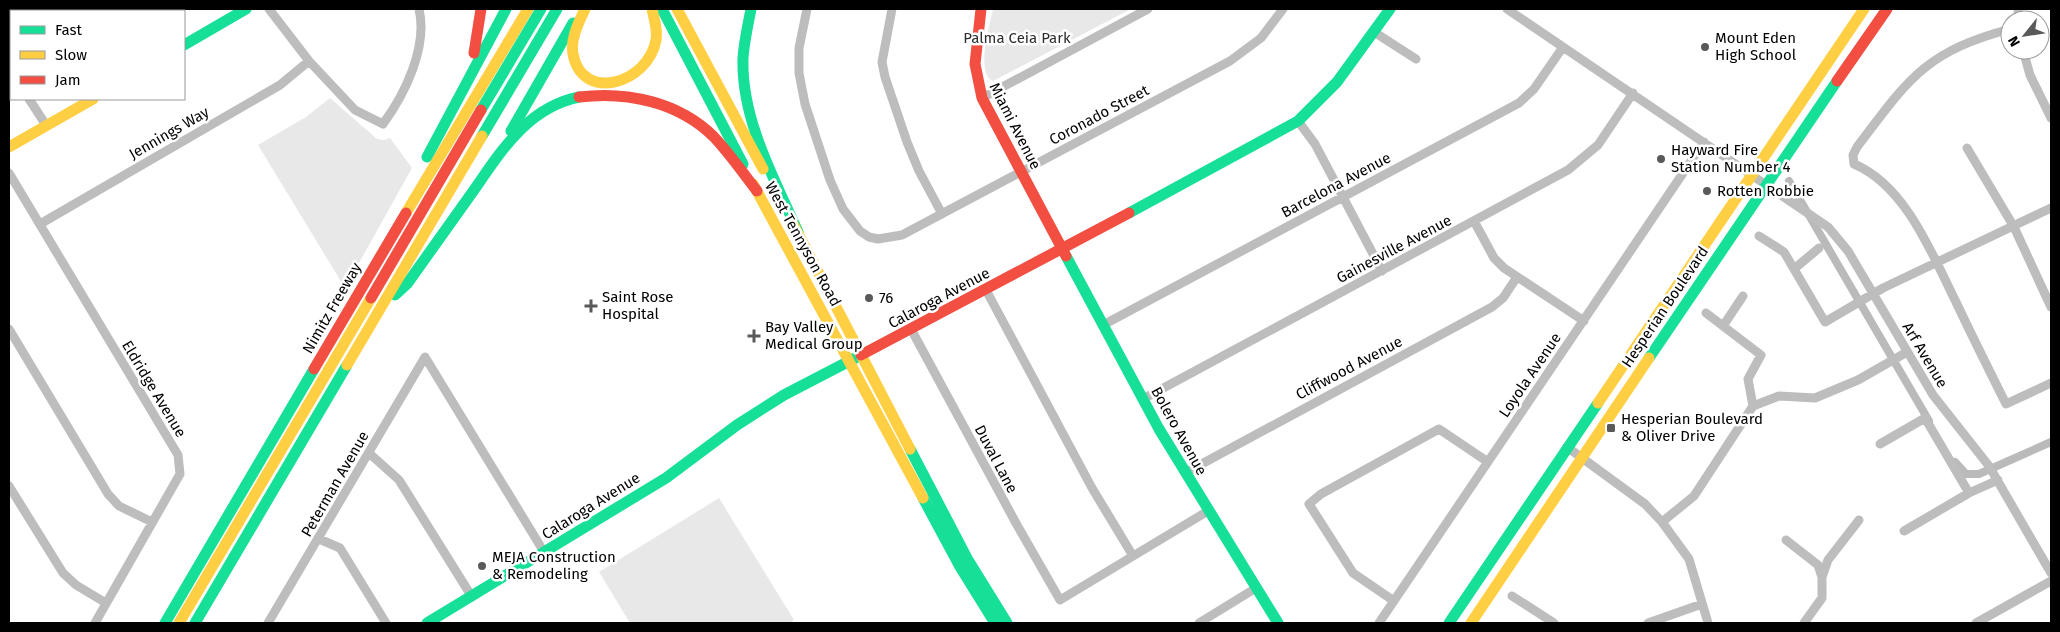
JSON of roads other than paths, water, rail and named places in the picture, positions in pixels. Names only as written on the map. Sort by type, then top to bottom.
[{"type":"main road","points":[[186,40],[246,9]]},
{"type":"main road","points":[[468,77],[478,38],[481,9]]},
{"type":"main road","points":[[405,214],[406,195],[506,9]]},
{"type":"main road","name":"Nimitz Freeway","points":[[165,623],[405,214],[528,9]]},
{"type":"main road","points":[[179,623],[541,9]]},
{"type":"main road","points":[[195,623],[557,9]]},
{"type":"main road","points":[[493,162],[581,9]]},
{"type":"main road","points":[[586,9],[574,35],[575,60],[584,74],[592,79],[614,83],[633,78],[643,70],[652,56],[656,39],[652,9]]},
{"type":"main road","name":"West Tennyson Road","points":[[662,9],[757,191],[959,565],[995,623]]},
{"type":"main road","name":"West Tennyson Road","points":[[676,9],[798,232],[968,560],[1007,623]]},
{"type":"main road","points":[[751,9],[742,64],[747,102],[756,134],[798,232]]},
{"type":"main road","name":"Miami Avenue","points":[[981,9],[974,53],[974,70],[982,98],[1062,249]]},
{"type":"main road","name":"Calaroga Avenue","points":[[427,623],[472,598],[672,474],[760,409],[850,363],[1298,121],[1331,91],[1390,9]]},
{"type":"main road","name":"Hesperian Boulevard","points":[[1449,623],[1864,9]]},
{"type":"main road","name":"Hesperian Boulevard","points":[[1471,623],[1766,184],[1887,9]]},
{"type":"main road","points":[[380,308],[407,284],[493,162],[525,124],[551,106],[564,101],[602,94],[661,104],[697,123],[718,142],[757,191]]},
{"type":"main road","points":[[9,147],[91,100]]},
{"type":"main road","name":"Bolero Avenue","points":[[1062,249],[1185,473],[1278,623]]},
{"type":"street","points":[[269,9],[309,61],[355,110],[384,124],[393,111],[418,55],[421,17],[419,9]]},
{"type":"street","name":"Coronado Street","points":[[806,9],[799,48],[799,73],[805,104],[830,180],[852,224],[869,237],[887,239],[902,234],[942,214],[1230,61],[1261,38],[1283,9]]},
{"type":"street","points":[[892,9],[882,62],[885,77],[906,142],[942,214]]},
{"type":"street","points":[[982,98],[1148,9]]},
{"type":"street","name":"Arf Avenue","points":[[1507,9],[1752,174],[1828,228],[1848,251],[1932,395],[1989,466],[2048,559],[2051,573]]},
{"type":"street","points":[[1374,32],[1416,59]]},
{"type":"street","points":[[2000,32],[1957,46],[1926,64],[1907,81],[1856,147],[1853,155],[1854,164],[1865,168],[1901,202],[1919,229],[2006,404],[2051,383]]},
{"type":"street","name":"Barcelona Avenue","points":[[1104,325],[1519,103],[1534,89],[1563,47]]},
{"type":"street","points":[[2026,60],[2030,75],[2051,118]]},
{"type":"street","name":"Jennings Way","points":[[40,224],[280,85],[309,61]]},
{"type":"street","name":"Gainesville Avenue","points":[[1143,399],[1575,166],[1598,145],[1633,93]]},
{"type":"street","points":[[30,100],[46,125]]},
{"type":"street","points":[[1298,121],[1315,144],[1382,271]]},
{"type":"street","name":"Loyola Avenue","points":[[1380,623],[1704,142]]},
{"type":"street","points":[[1967,148],[2014,227],[2051,307]]},
{"type":"street","name":"Eldridge Avenue","points":[[9,173],[178,455],[180,474],[95,623]]},
{"type":"street","points":[[1759,236],[1784,252],[1825,322],[1873,294],[1936,262],[2051,208]]},
{"type":"street","points":[[1474,222],[1494,258],[1517,277],[1584,321]]},
{"type":"street","points":[[1794,269],[1818,248]]},
{"type":"street","name":"Cliffwood Avenue","points":[[1185,473],[1492,307],[1503,298],[1517,277]]},
{"type":"street","points":[[986,290],[1092,488],[1133,556],[1208,512]]},
{"type":"street","points":[[1723,326],[1743,296]]},
{"type":"street","points":[[1706,313],[1761,355],[1748,379],[1753,406]]},
{"type":"street","name":"Duval Lane","points":[[911,329],[1017,525],[1060,600],[1133,556]]},
{"type":"street","points":[[9,330],[108,494],[119,506],[152,522]]},
{"type":"street","points":[[1662,522],[1694,496],[1753,406],[1780,396],[1814,398],[1858,380],[1907,352]]},
{"type":"street","name":"Peterman Avenue","points":[[268,623],[425,357],[544,552]]},
{"type":"street","points":[[1880,444],[1926,418],[1969,493]]},
{"type":"street","points":[[1394,602],[1353,573],[1309,504],[1321,494],[1439,429],[1488,462]]},
{"type":"street","points":[[1567,447],[1645,504],[1662,522],[1689,559],[1708,623]]},
{"type":"street","points":[[369,453],[399,480],[472,598]]},
{"type":"street","points":[[1904,531],[1969,493],[1998,480]]},
{"type":"street","points":[[9,486],[63,573],[76,585],[106,603]]},
{"type":"street","points":[[1822,577],[1828,560],[1859,520]]},
{"type":"street","points":[[319,539],[340,548],[386,623]]},
{"type":"street","points":[[1786,540],[1818,565],[1822,577],[1822,598],[1804,623]]},
{"type":"street","points":[[1976,623],[2051,581]]},
{"type":"street","points":[[1199,623],[1256,588]]},
{"type":"street","points":[[1512,596],[1554,623]]},
{"type":"street","points":[[1648,623],[1702,604]]},
{"type":"waterway","points":[[1789,181],[1929,421]]},
{"type":"waterway","points":[[1955,462],[1966,474],[1979,474],[2051,442]]},
{"type":"place","name":"Mount Eden High School","points":[[1705,47]]},
{"type":"place","name":"Hayward Fire Station Number 4","points":[[1661,159]]},
{"type":"place","name":"Rotten Robbie","points":[[1707,191]]},
{"type":"place","name":"76","points":[[869,298]]},
{"type":"place","name":"Saint Rose Hospital","points":[[591,306]]},
{"type":"place","name":"Bay Valley Medical Group","points":[[754,336]]},
{"type":"place","name":"Hesperian Boulevard & Oliver Drive","points":[[1611,428]]},
{"type":"place","name":"MEJA Construction & Remodeling","points":[[482,566]]},
{"type":"park label","name":"Palma Ceia Park","points":[[1017,38]]}]
